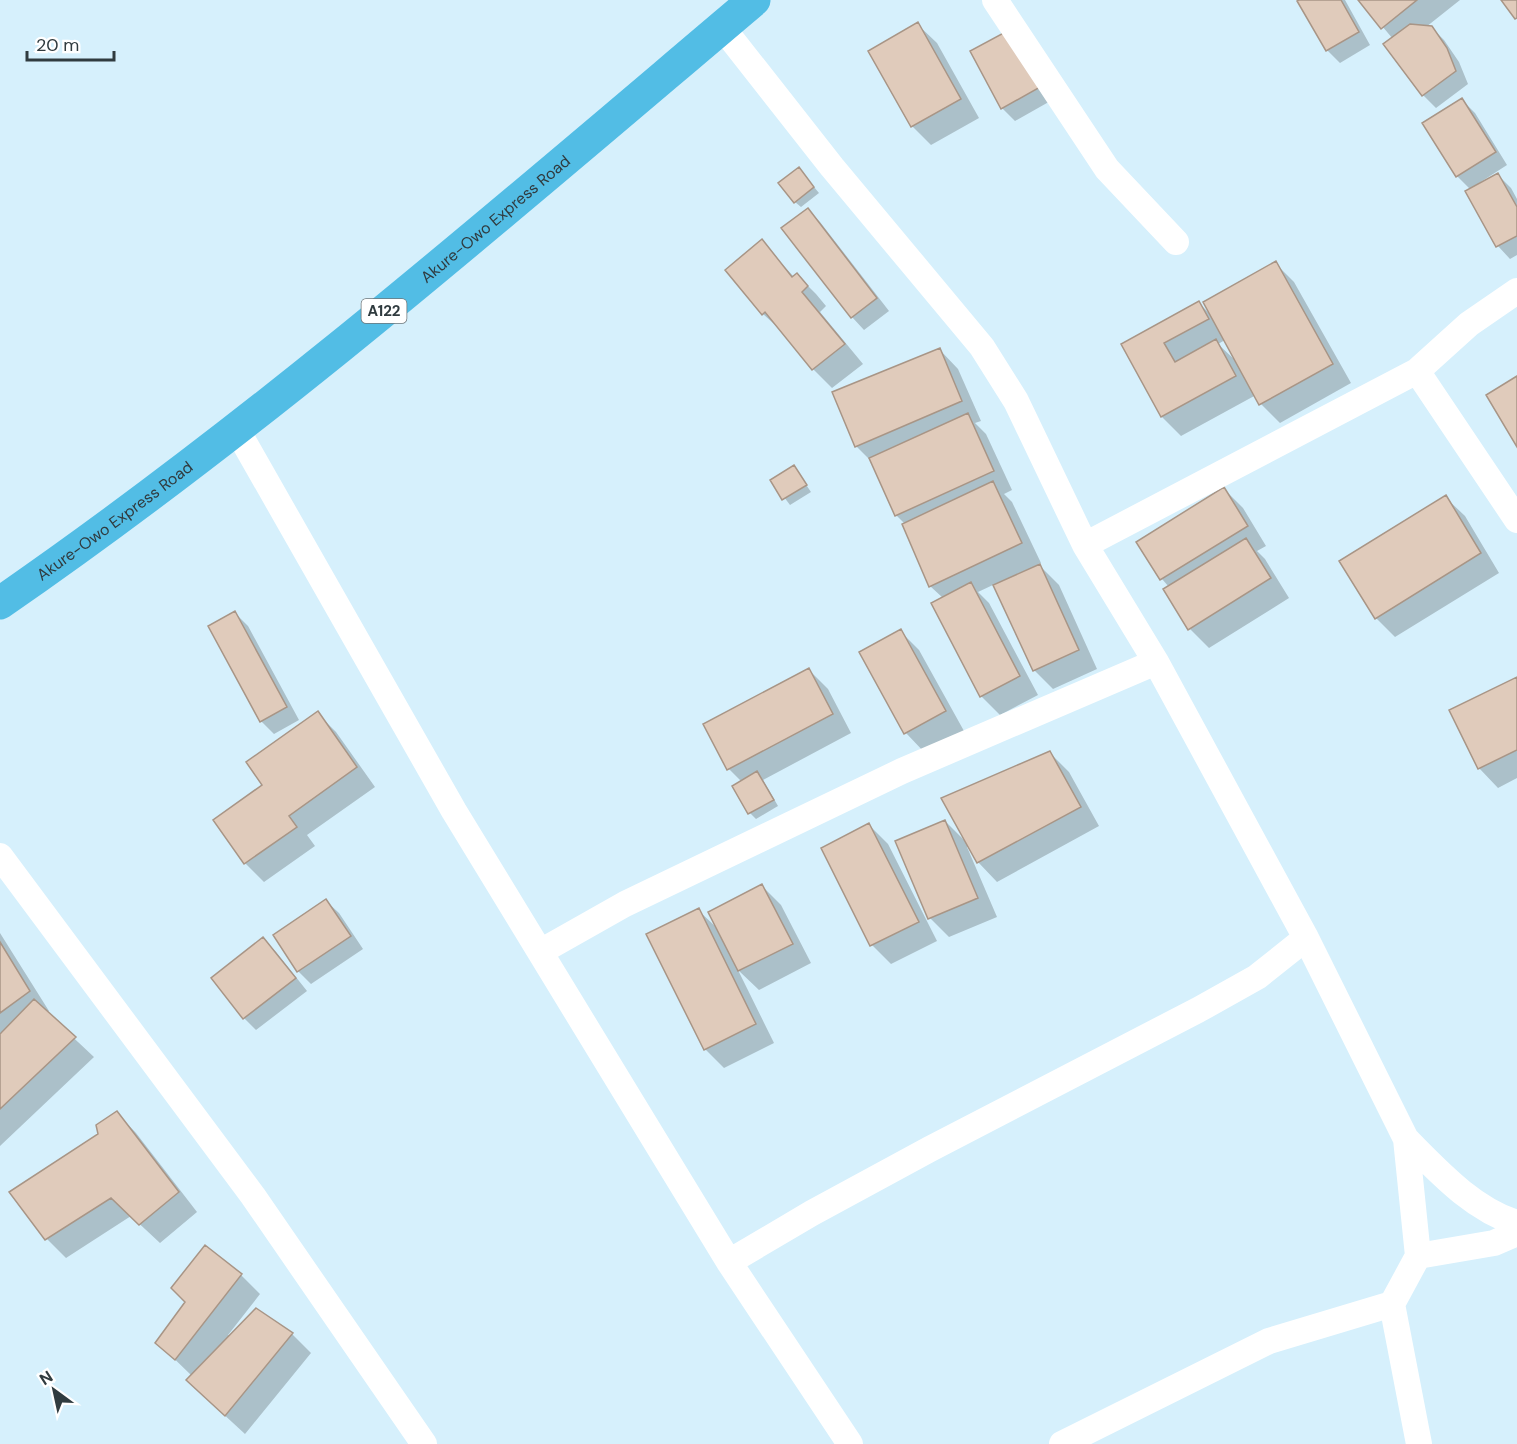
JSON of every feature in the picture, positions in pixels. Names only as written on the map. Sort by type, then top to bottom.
[{"type":"highway","name":"Akure-Owo Express Road","points":[[0,603],[92,539],[237,430],[428,275],[754,0]]},
{"type":"street","points":[[995,0],[1107,169],[1176,242]]},
{"type":"street","points":[[722,27],[832,167],[982,347],[1016,401],[1085,545],[1156,662],[1306,938],[1406,1139],[1446,1179],[1489,1212],[1517,1223]]},
{"type":"street","points":[[1085,545],[1417,371],[1469,324],[1517,291]]},
{"type":"street","points":[[1417,371],[1517,520]]},
{"type":"street","points":[[237,430],[453,812],[729,1262],[850,1444]]},
{"type":"street","points":[[540,952],[625,904],[902,771],[1156,662]]},
{"type":"street","points":[[0,856],[253,1196],[424,1444]]},
{"type":"street","points":[[729,1262],[812,1213],[1257,977],[1306,938]]},
{"type":"street","points":[[1406,1139],[1418,1257],[1392,1304],[1419,1444]]},
{"type":"street","points":[[1418,1257],[1494,1243],[1517,1233]]},
{"type":"street","points":[[1062,1444],[1269,1341],[1392,1304]]},
{"type":"building","points":[[1341,0],[1359,32],[1326,51],[1297,1]]},
{"type":"building","points":[[1358,0],[1417,0],[1381,29]]},
{"type":"building","points":[[1501,0],[1517,0],[1517,18],[1515,19]]},
{"type":"building","points":[[918,22],[961,99],[911,127],[868,51]]},
{"type":"building","points":[[1410,24],[1432,26],[1447,48],[1456,71],[1422,96],[1383,44]]},
{"type":"building","points":[[1011,29],[1042,86],[1001,109],[970,51]]},
{"type":"building","points":[[1462,98],[1496,152],[1456,177],[1422,123]]},
{"type":"building","points":[[799,167],[814,187],[794,203],[778,183]]},
{"type":"building","points":[[1498,173],[1517,207],[1517,236],[1496,247],[1465,191]]},
{"type":"building","points":[[808,208],[877,298],[851,318],[781,228]]},
{"type":"building","points":[[762,239],[792,277],[797,273],[808,286],[802,292],[845,344],[812,370],[765,312],[762,315],[725,270]]},
{"type":"building","points":[[1276,261],[1333,364],[1259,405],[1203,302]]},
{"type":"building","points":[[1199,301],[1209,319],[1164,343],[1175,362],[1216,339],[1236,376],[1161,417],[1121,344]]},
{"type":"building","points":[[940,348],[962,401],[855,447],[832,392]]},
{"type":"building","points":[[1517,376],[1517,447],[1486,395]]},
{"type":"building","points":[[968,413],[994,471],[895,516],[869,458]]},
{"type":"building","points":[[794,465],[807,485],[782,500],[770,480]]},
{"type":"building","points":[[993,481],[1022,543],[929,587],[902,524]]},
{"type":"building","points":[[1224,487],[1248,526],[1160,580],[1136,542]]},
{"type":"building","points":[[1446,495],[1481,553],[1375,619],[1339,561]]},
{"type":"building","points":[[1246,538],[1271,578],[1188,630],[1163,589]]},
{"type":"building","points":[[1040,564],[1079,650],[1033,671],[993,585]]},
{"type":"building","points":[[971,582],[1020,676],[980,697],[931,603]]},
{"type":"building","points":[[235,611],[287,707],[260,722],[208,626]]},
{"type":"building","points":[[901,629],[946,711],[904,734],[859,652]]},
{"type":"building","points":[[809,668],[833,714],[727,770],[703,724]]},
{"type":"building","points":[[1517,677],[1517,750],[1478,769],[1449,710]]},
{"type":"building","points":[[318,711],[357,767],[289,816],[297,827],[244,864],[213,820],[262,785],[246,762]]},
{"type":"building","points":[[1050,751],[1081,807],[977,863],[941,798]]},
{"type":"building","points":[[757,771],[774,800],[748,814],[732,786]]},
{"type":"building","points":[[945,820],[978,898],[928,919],[895,841]]},
{"type":"building","points":[[869,823],[919,922],[870,946],[821,848]]},
{"type":"building","points":[[762,884],[793,944],[738,971],[708,912]]},
{"type":"building","points":[[326,899],[351,936],[297,972],[273,935]]},
{"type":"building","points":[[699,908],[756,1024],[704,1050],[646,934]]},
{"type":"building","points":[[263,937],[296,978],[243,1019],[211,978]]},
{"type":"building","points":[[0,942],[30,991],[0,1013]]},
{"type":"building","points":[[34,999],[76,1037],[0,1109],[0,1034]]},
{"type":"building","points":[[117,1111],[179,1192],[139,1225],[111,1198],[45,1240],[9,1192],[98,1134],[96,1125]]},
{"type":"building","points":[[205,1245],[242,1274],[175,1360],[155,1343],[185,1302],[171,1288]]},
{"type":"building","points":[[256,1308],[293,1333],[225,1416],[186,1380]]}]
